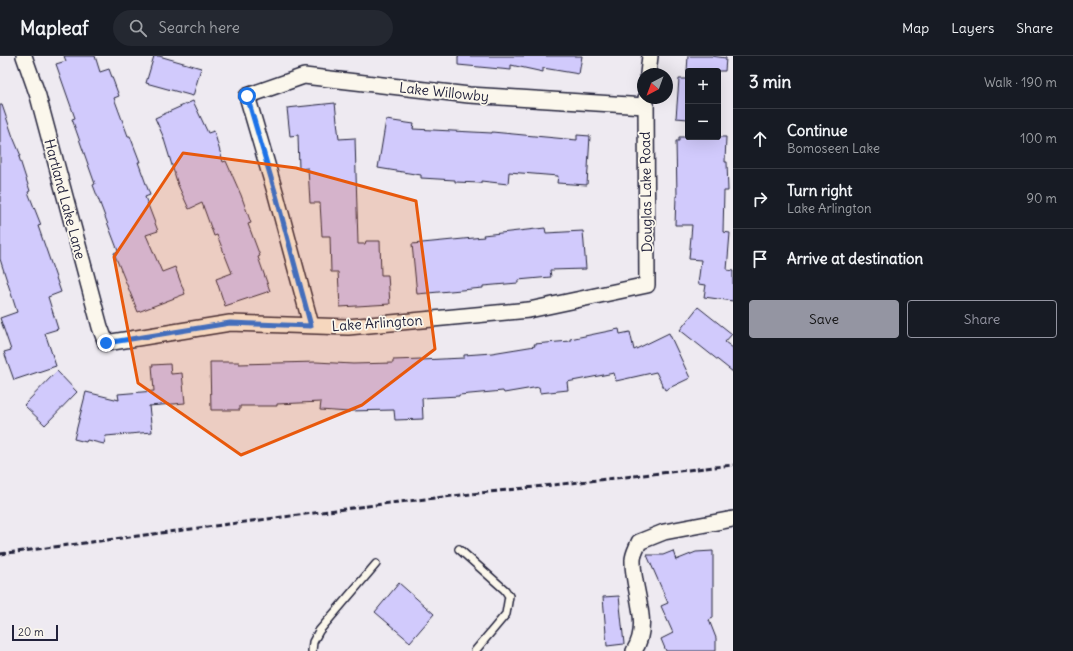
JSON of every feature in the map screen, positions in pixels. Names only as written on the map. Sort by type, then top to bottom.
[{"type":"street","name":"Hartland Lake Lane","points":[[24,56],[38,96],[100,328],[106,343]]},
{"type":"street","points":[[649,68],[650,56]]},
{"type":"street","name":"Lake Willowby","points":[[311,326],[276,195],[247,96],[304,76],[469,95],[637,102]]},
{"type":"street","name":"Douglas Lake Road","points":[[645,104],[647,285]]},
{"type":"street","name":"Lake Arlington","points":[[106,343],[230,323],[348,327],[529,310],[647,285]]},
{"type":"street","points":[[634,651],[638,644],[642,618],[634,580],[632,558],[639,542],[664,532],[733,519]]},
{"type":"lane","points":[[459,549],[506,590],[509,596],[506,614],[475,651]]},
{"type":"lane","points":[[312,651],[313,642],[319,631],[376,564]]},
{"type":"highlighted area","points":[[183,153],[296,168],[416,201],[435,349],[362,405],[241,455],[138,383],[114,257]]},
{"type":"building","points":[[64,56],[95,56],[100,72],[109,69],[119,96],[114,98],[128,136],[130,136],[140,162],[138,162],[150,195],[145,197],[158,231],[146,235],[162,272],[175,267],[185,294],[138,312],[114,253],[118,251],[93,185],[95,184],[72,119],[75,118],[56,64],[66,61]]},
{"type":"building","points":[[154,56],[159,56],[201,68],[193,96],[146,83]]},
{"type":"building","points":[[458,56],[582,56],[579,74],[543,68],[543,72],[511,65],[511,70],[458,65]]},
{"type":"building","points":[[688,56],[711,56],[726,58],[725,71],[721,71],[721,68],[687,68]]},
{"type":"building","points":[[679,79],[685,79],[685,119],[676,118]]},
{"type":"building","points":[[193,101],[208,133],[214,131],[223,162],[226,161],[241,195],[251,223],[248,224],[260,256],[258,257],[270,291],[225,306],[216,279],[232,273],[217,235],[214,236],[202,203],[189,209],[178,185],[163,136],[155,118]]},
{"type":"building","points":[[335,103],[339,139],[355,138],[358,244],[365,244],[366,241],[380,241],[381,275],[388,275],[390,304],[340,307],[338,272],[331,272],[330,236],[322,236],[320,203],[310,203],[308,168],[299,169],[298,135],[290,136],[287,108]]},
{"type":"building","points":[[0,105],[2,105],[21,156],[19,157],[30,191],[28,192],[41,225],[38,226],[61,292],[48,297],[58,329],[45,333],[56,366],[14,380],[4,352],[11,350],[0,318],[17,312],[0,259]]},
{"type":"building","points":[[386,120],[414,124],[413,129],[492,132],[577,140],[577,135],[590,136],[587,185],[557,183],[558,176],[509,172],[508,184],[481,181],[481,183],[455,182],[455,180],[421,178],[421,175],[378,168]]},
{"type":"building","points":[[679,137],[685,137],[685,140],[721,140],[721,137],[726,137],[725,162],[727,162],[728,191],[724,191],[723,232],[730,233],[727,270],[733,271],[733,301],[704,297],[706,285],[698,284],[701,260],[689,259],[692,225],[675,225],[677,196],[676,141],[679,141]]},
{"type":"building","points":[[545,228],[546,233],[583,231],[586,269],[550,270],[551,277],[518,280],[518,283],[417,294],[412,244],[484,237],[483,235]]},
{"type":"building","points":[[698,307],[732,334],[725,342],[733,348],[733,372],[680,330]]},
{"type":"building","points":[[619,329],[620,334],[630,332],[634,350],[669,333],[690,378],[665,390],[656,372],[616,381],[614,373],[567,382],[568,390],[540,393],[539,387],[504,393],[503,391],[422,398],[423,419],[395,420],[394,410],[349,412],[320,410],[321,402],[277,404],[277,406],[240,406],[240,410],[211,410],[210,362],[239,362],[239,364],[316,362],[353,364],[393,363],[393,360],[464,358],[464,355],[492,353],[535,346],[534,344],[570,341],[570,339]]},
{"type":"building","points":[[170,364],[171,374],[182,373],[185,403],[149,406],[152,432],[106,436],[104,444],[74,439],[86,392],[119,400],[118,394],[154,391],[152,365]]},
{"type":"building","points":[[57,371],[77,392],[45,425],[24,405]]},
{"type":"building","points":[[673,551],[676,560],[696,552],[713,551],[713,618],[709,620],[716,638],[716,651],[666,651],[661,639],[673,633],[661,606],[668,603],[647,555],[663,555]]},
{"type":"building","points":[[399,583],[434,614],[410,642],[375,612]]},
{"type":"building","points":[[619,596],[624,644],[607,646],[603,597]]},
{"type":"railway","points":[[0,554],[390,503],[733,465]]},
{"type":"route","points":[[106,343],[230,323],[311,326],[276,195],[247,96]]}]
